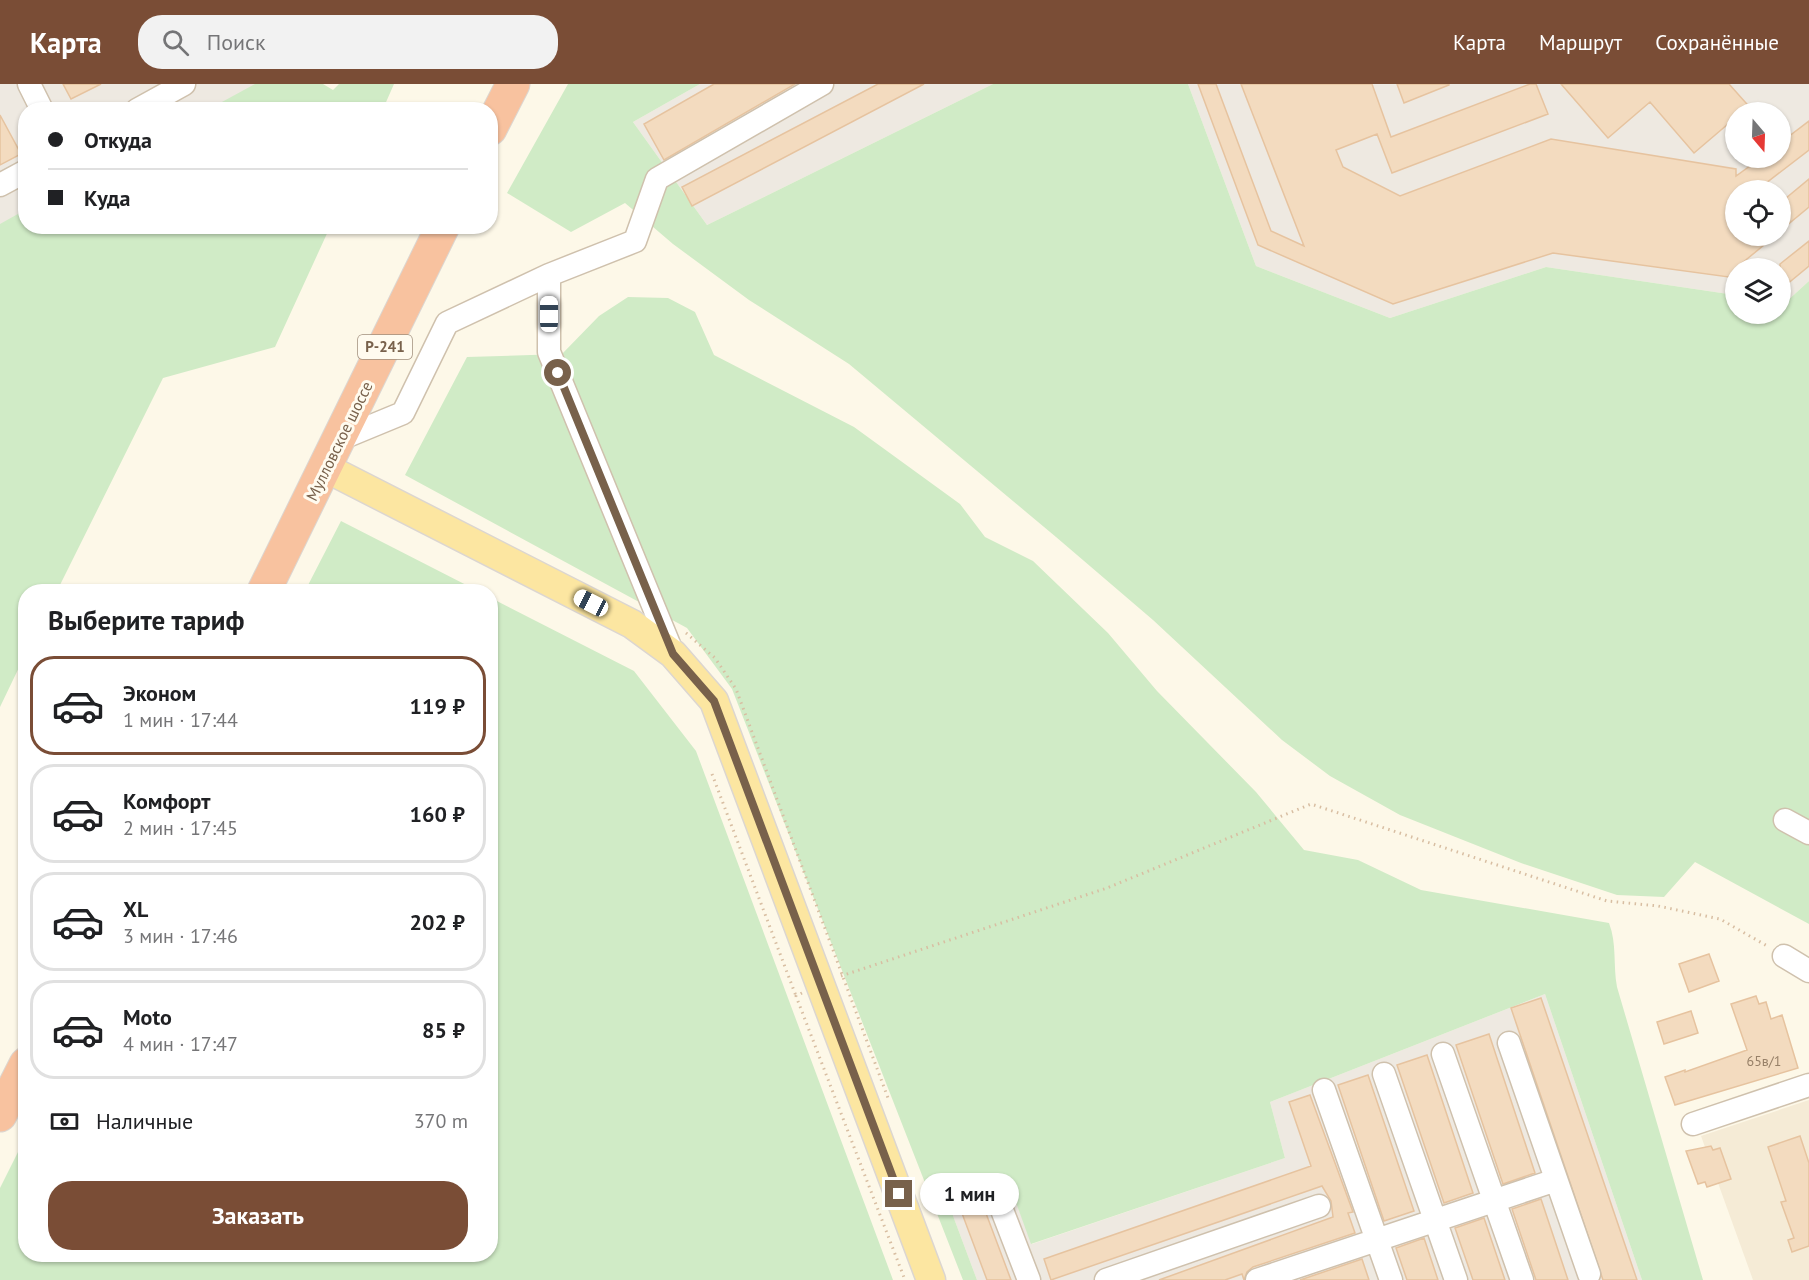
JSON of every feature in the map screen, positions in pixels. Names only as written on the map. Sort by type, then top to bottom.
[{"type":"highway","points":[[498,113],[513,84]]},
{"type":"highway","name":"Мулловское шоссе","points":[[268,584],[439,234]]},
{"type":"highway","points":[[0,1115],[18,1080]]},
{"type":"main road","points":[[333,454],[632,624],[673,654],[714,701],[808,990],[931,1280]]},
{"type":"lane","points":[[29,84],[38,102]]},
{"type":"lane","points":[[151,102],[184,84]]},
{"type":"lane","points":[[333,454],[403,413],[447,323],[549,275],[635,241],[657,179],[822,84]]},
{"type":"lane","points":[[0,185],[18,175]]},
{"type":"lane","points":[[549,275],[549,352],[673,654]]},
{"type":"lane","points":[[1785,820],[1809,833]]},
{"type":"lane","points":[[1784,956],[1809,971]]},
{"type":"lane","points":[[1509,1043],[1589,1274]]},
{"type":"lane","points":[[1443,1054],[1522,1280]]},
{"type":"lane","points":[[1384,1074],[1456,1280]]},
{"type":"lane","points":[[1693,1124],[1809,1085]]},
{"type":"lane","points":[[1324,1090],[1391,1280]]},
{"type":"lane","points":[[1257,1280],[1556,1180]]},
{"type":"lane","points":[[998,1197],[1029,1280]]},
{"type":"lane","points":[[1106,1280],[1319,1206]]},
{"type":"path","points":[[712,774],[808,990],[905,1280]]},
{"type":"path","points":[[808,990],[843,975],[1107,888],[1311,804],[1607,901],[1658,906],[1720,919],[1784,956]]},
{"type":"shaded area","points":[[0,84],[298,84],[263,102],[18,102],[18,230],[0,239]]},
{"type":"shaded area","points":[[700,84],[993,84],[707,225],[633,122]]},
{"type":"shaded area","points":[[1188,84],[1809,84],[1809,281],[1791,297],[1791,258],[1725,258],[1725,294],[1546,267],[1390,318],[1256,266]]},
{"type":"shaded area","points":[[1545,994],[1642,1280],[977,1280],[946,1197],[1006,1175],[1032,1244],[1285,1158],[1270,1102]]},
{"type":"shaded area","points":[[1809,1100],[1809,1280],[1753,1280],[1701,1136]]},
{"type":"green space","points":[[255,84],[323,84],[333,90],[339,84],[394,84],[386,102],[222,102]]},
{"type":"green space","points":[[568,84],[700,84],[633,122],[707,225],[993,84],[1188,84],[1256,266],[1390,318],[1546,267],[1725,294],[1725,324],[1791,324],[1791,297],[1809,281],[1809,924],[1695,862],[1664,897],[1617,895],[1521,863],[1400,815],[1330,776],[1282,740],[1153,620],[849,364],[749,300],[673,244],[625,203],[571,232],[507,193]]},
{"type":"green space","points":[[18,214],[18,234],[327,234],[275,347],[163,378],[60,584],[18,584],[18,670],[0,707],[0,224]]},
{"type":"green space","points":[[628,297],[668,298],[695,312],[714,355],[854,427],[960,504],[985,537],[1033,561],[1108,633],[1157,691],[1256,792],[1304,850],[1358,860],[1421,890],[1609,923],[1613,938],[1617,987],[1703,1280],[1642,1280],[1545,994],[1270,1102],[1285,1158],[1031,1244],[1006,1175],[946,1197],[977,1280],[963,1280],[732,689],[687,628],[405,475],[467,357],[562,354],[599,316]]},
{"type":"green space","points":[[341,521],[464,584],[309,584]]},
{"type":"green space","points":[[498,602],[634,671],[696,751],[893,1280],[0,1280],[0,1188],[18,1152],[18,1262],[498,1262]]},
{"type":"building","points":[[63,84],[101,84],[71,99]]},
{"type":"building","points":[[714,84],[795,84],[664,160],[644,124]]},
{"type":"building","points":[[878,84],[924,84],[692,206],[682,187]]},
{"type":"building","points":[[1198,84],[1216,84],[1271,231],[1304,246],[1241,84],[1372,84],[1391,137],[1530,84],[1536,84],[1548,114],[1392,173],[1377,134],[1336,150],[1343,167],[1400,196],[1551,139],[1736,169],[1736,176],[1747,168],[1786,168],[1770,180],[1725,180],[1725,246],[1763,246],[1748,258],[1725,258],[1725,276],[1553,253],[1393,304],[1258,245]]},
{"type":"building","points":[[1397,84],[1449,84],[1449,85],[1404,103]]},
{"type":"building","points":[[1561,84],[1729,84],[1745,102],[1725,102],[1725,127],[1694,153],[1650,102],[1608,138]]},
{"type":"building","points":[[0,115],[18,148],[18,156],[0,165]]},
{"type":"building","points":[[1809,121],[1809,150],[1791,164],[1791,135]]},
{"type":"building","points":[[1809,179],[1809,207],[1791,222],[1791,194]]},
{"type":"building","points":[[1809,241],[1809,266],[1791,281],[1791,258],[1788,258]]},
{"type":"building","points":[[1709,954],[1719,981],[1689,992],[1679,964]]},
{"type":"building","points":[[1756,996],[1759,1004],[1766,1002],[1771,1019],[1782,1015],[1798,1068],[1675,1105],[1665,1077],[1747,1050],[1731,1004]]},
{"type":"building","points":[[1541,998],[1637,1280],[1603,1280],[1511,1008]]},
{"type":"building","points":[[1691,1011],[1698,1033],[1664,1044],[1657,1022]]},
{"type":"building","points":[[1489,1034],[1535,1173],[1503,1184],[1456,1045]]},
{"type":"building","points":[[1427,1055],[1473,1193],[1444,1203],[1397,1065]]},
{"type":"building","points":[[1368,1075],[1414,1211],[1384,1221],[1338,1085]]},
{"type":"building","points":[[1310,1095],[1353,1212],[1348,1213],[1355,1233],[1253,1267],[1247,1272],[1244,1280],[1242,1274],[1225,1280],[1159,1280],[1333,1217],[1331,1201],[1322,1186],[1051,1280],[1044,1259],[1311,1166],[1289,1102]]},
{"type":"building","points":[[1800,1136],[1809,1163],[1809,1246],[1792,1252],[1788,1240],[1794,1238],[1781,1202],[1786,1201],[1768,1147]]},
{"type":"building","points":[[1711,1146],[1713,1150],[1720,1148],[1731,1179],[1707,1187],[1705,1182],[1698,1184],[1686,1151]]},
{"type":"building","points":[[1541,1199],[1568,1280],[1536,1280],[1512,1209]]},
{"type":"building","points":[[981,1200],[1011,1280],[987,1280],[960,1208]]},
{"type":"building","points":[[1484,1218],[1505,1280],[1473,1280],[1455,1228]]},
{"type":"building","points":[[1424,1238],[1438,1280],[1407,1280],[1396,1248]]},
{"type":"building","points":[[1362,1259],[1369,1280],[1300,1280]]},
{"type":"route","points":[[558,373],[673,654],[714,701],[899,1194]]}]
